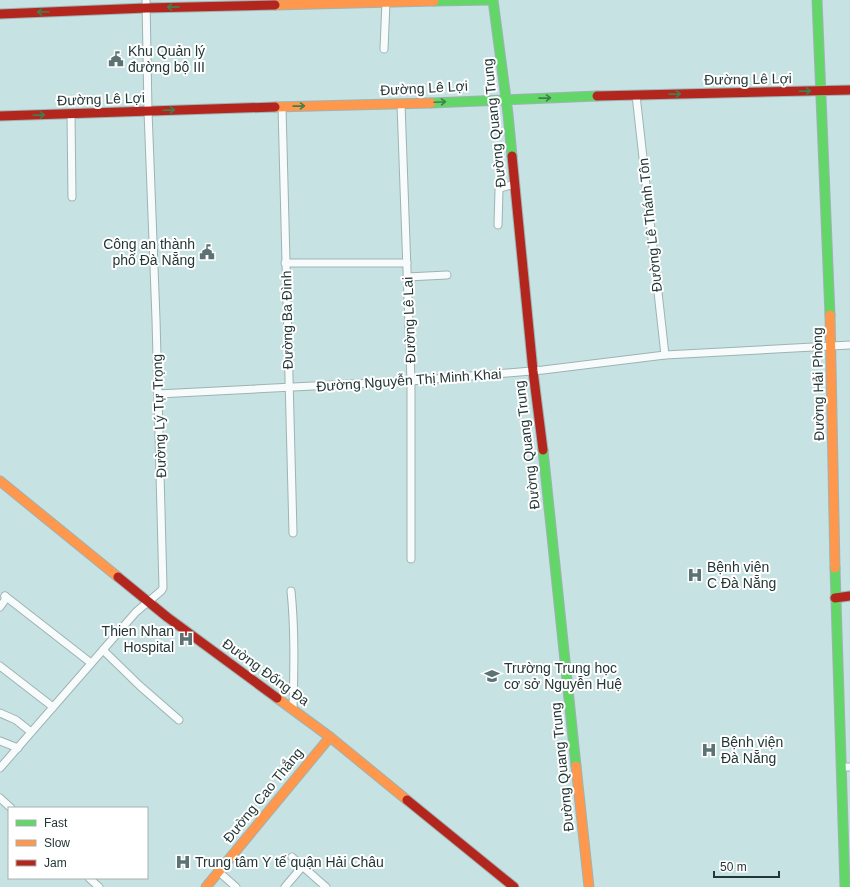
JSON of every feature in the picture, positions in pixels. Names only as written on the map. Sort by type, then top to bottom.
[{"type":"street","points":[[0,14],[146,4],[492,0]]},
{"type":"street","name":"Đường Quang Trung","points":[[492,0],[506,99],[532,371],[545,462],[588,887]]},
{"type":"street","name":"Đường Hải Phòng","points":[[817,0],[831,347],[835,598],[845,767],[845,887]]},
{"type":"street","points":[[384,50],[386,2]]},
{"type":"street","name":"Đường Lý Tự Trọng","points":[[0,768],[136,612],[161,591],[163,585],[146,4]]},
{"type":"street","name":"Đường Lê Lợi","points":[[0,116],[401,104],[636,95],[850,90]]},
{"type":"street","name":"Đường Lê Thánh Tôn","points":[[636,95],[665,355]]},
{"type":"street","name":"Đường Lê Lai","points":[[401,104],[411,381],[411,559]]},
{"type":"street","name":"Đường Ba Đình","points":[[282,107],[288,388],[293,533]]},
{"type":"street","points":[[71,114],[72,196]]},
{"type":"street","points":[[498,225],[499,190],[500,188],[515,184]]},
{"type":"street","points":[[285,263],[407,262]]},
{"type":"street","points":[[407,277],[446,275]]},
{"type":"street","name":"Đường Nguyễn Thị Minh Khai","points":[[158,394],[411,381],[532,371],[665,355],[850,346]]},
{"type":"street","name":"Đường Đống Đa","points":[[0,481],[148,602],[330,737],[514,887]]},
{"type":"street","points":[[291,591],[294,656],[293,710]]},
{"type":"street","points":[[0,607],[5,600],[5,596],[91,663]]},
{"type":"street","points":[[835,598],[850,596]]},
{"type":"street","points":[[103,650],[140,686],[179,720]]},
{"type":"street","points":[[0,666],[53,707]]},
{"type":"street","points":[[0,713],[16,720],[32,732]]},
{"type":"street","name":"Đường Cao Thắng","points":[[206,887],[330,737]]},
{"type":"street","points":[[0,741],[18,748]]},
{"type":"street","points":[[0,798],[10,807]]},
{"type":"street","points":[[292,857],[326,887]]},
{"type":"street","points":[[285,887],[302,867]]},
{"type":"street","points":[[219,872],[236,887]]},
{"type":"street","points":[[90,879],[99,887]]},
{"type":"traffic: fast","points":[[434,1],[492,0]]},
{"type":"traffic: fast","points":[[493,0],[512,156]]},
{"type":"traffic: fast","points":[[817,0],[830,315]]},
{"type":"traffic: fast","points":[[431,103],[597,96]]},
{"type":"traffic: fast","points":[[543,450],[576,766]]},
{"type":"traffic: fast","points":[[835,568],[845,887]]},
{"type":"traffic: slow","points":[[275,5],[434,1]]},
{"type":"traffic: slow","points":[[275,107],[431,103]]},
{"type":"traffic: slow","points":[[830,315],[835,568]]},
{"type":"traffic: slow","points":[[0,481],[118,577]]},
{"type":"traffic: slow","points":[[277,698],[330,737],[407,800]]},
{"type":"traffic: slow","points":[[206,887],[330,737]]},
{"type":"traffic: slow","points":[[576,766],[589,887]]},
{"type":"traffic: jam","points":[[0,14],[146,8],[275,5]]},
{"type":"traffic: jam","points":[[597,96],[850,90]]},
{"type":"traffic: jam","points":[[0,116],[275,107]]},
{"type":"traffic: jam","points":[[512,156],[533,371],[543,450]]},
{"type":"traffic: jam","points":[[118,577],[167,617],[277,698]]},
{"type":"traffic: jam","points":[[835,598],[850,596]]},
{"type":"traffic: jam","points":[[407,800],[514,887]]},
{"type":"place","name":"Khu Quản lý đường bộ III","points":[[116,59]]},
{"type":"place","name":"Công an thành phố Đà Nẵng","points":[[207,252]]},
{"type":"place","name":"Bệnh viện C Đà Nẵng","points":[[695,575]]},
{"type":"place","name":"Thien Nhan Hospital","points":[[186,639]]},
{"type":"place","name":"Trường Trung học cơ sở Nguyễn Huệ","points":[[492,676]]},
{"type":"place","name":"Bệnh viện Đà Nẵng","points":[[709,750]]},
{"type":"place","name":"Trung tâm Y tế quận Hải Châu","points":[[183,862]]}]
